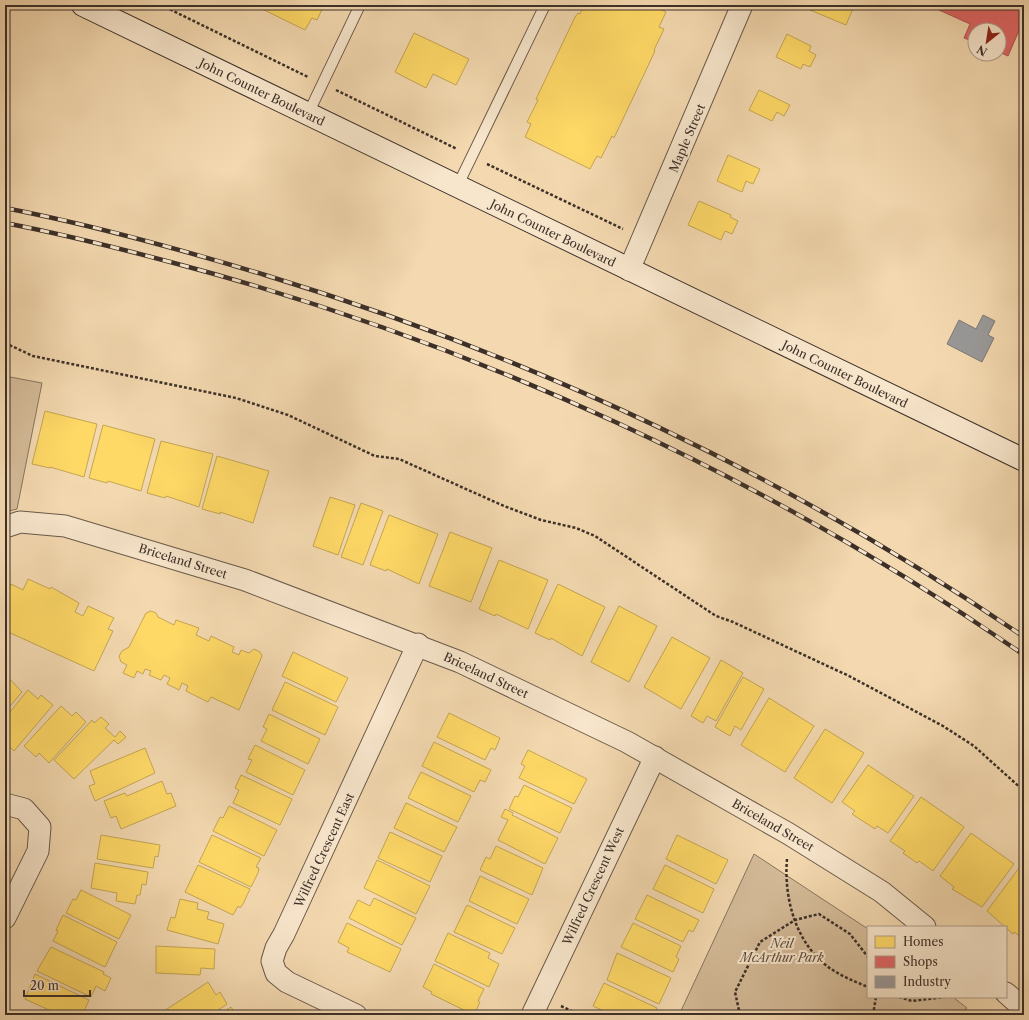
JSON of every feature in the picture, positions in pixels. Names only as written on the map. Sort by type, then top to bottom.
[{"type":"main road","name":"John Counter Boulevard","points":[[84,5],[457,187],[1024,460]]},
{"type":"street","name":"Maple Street","points":[[629,270],[651,223],[741,5]]},
{"type":"street","name":"Briceland Street","points":[[5,527],[20,522],[65,526],[245,580],[418,644],[460,662],[655,757],[789,834],[882,892],[924,926]]},
{"type":"street","name":"Wilfred Crescent East","points":[[356,1015],[287,982],[276,973],[272,961],[276,948],[298,906],[418,644]]},
{"type":"street","name":"Wilfred Crescent West","points":[[532,1015],[655,757]]},
{"type":"street","points":[[5,804],[24,809],[40,828],[38,851],[5,918]]},
{"type":"street","points":[[1007,994],[1024,1009]]},
{"type":"lane","points":[[308,114],[360,5]]},
{"type":"lane","points":[[457,187],[545,5]]},
{"type":"path","points":[[161,5],[629,232]]},
{"type":"path","points":[[5,343],[33,356],[236,398],[288,415],[375,456],[399,459],[504,506],[541,520],[576,528],[594,536],[716,616],[733,622],[849,676],[943,726],[974,746],[1024,791]]},
{"type":"path","points":[[789,834],[787,865],[788,893],[801,936],[818,959],[846,978],[867,987]]},
{"type":"path","points":[[740,1015],[735,992],[760,942],[795,920],[819,914],[850,934],[867,956]]},
{"type":"path","points":[[873,1015],[876,998]]},
{"type":"path","points":[[902,998],[912,1001],[937,998]]},
{"type":"green space","points":[[5,376],[42,383],[17,509],[5,512]]},
{"type":"green space","name":"Neil McArthur Park","points":[[754,854],[867,928],[867,998],[954,998],[967,1008],[959,1015],[679,1015]]},
{"type":"building: Homes","points":[[254,5],[324,5],[317,20],[312,18],[305,30]]},
{"type":"building: Homes","points":[[584,5],[650,5],[666,12],[659,27],[664,29],[654,50],[655,51],[614,138],[612,136],[601,158],[597,156],[590,169],[525,137],[531,124],[527,122],[538,100],[536,99],[575,17],[578,13],[580,14]]},
{"type":"building: Homes","points":[[812,5],[854,6],[846,25],[810,10]]},
{"type":"building: Homes","points":[[414,33],[469,59],[456,85],[433,74],[426,88],[395,72]]},
{"type":"building: Homes","points":[[787,34],[811,46],[809,51],[816,55],[810,67],[803,64],[801,69],[776,57]]},
{"type":"building: Homes","points":[[759,90],[790,105],[784,116],[777,112],[772,121],[749,110]]},
{"type":"building: Homes","points":[[728,155],[760,169],[753,184],[746,181],[742,192],[717,181]]},
{"type":"building: Homes","points":[[699,201],[731,215],[730,217],[738,221],[732,234],[725,231],[721,240],[688,225]]},
{"type":"building: Homes","points":[[45,411],[97,424],[84,477],[50,467],[32,464]]},
{"type":"building: Homes","points":[[103,425],[155,439],[141,491],[108,481],[107,483],[89,478]]},
{"type":"building: Homes","points":[[161,441],[213,454],[199,507],[166,496],[165,498],[147,493]]},
{"type":"building: Homes","points":[[217,456],[269,471],[253,523],[220,512],[220,514],[202,509]]},
{"type":"building: Homes","points":[[330,497],[355,505],[338,555],[313,546]]},
{"type":"building: Homes","points":[[361,503],[383,511],[363,565],[341,557]]},
{"type":"building: Homes","points":[[389,515],[438,534],[419,584],[387,569],[386,571],[370,565]]},
{"type":"building: Homes","points":[[450,532],[492,548],[471,602],[429,586]]},
{"type":"building: Homes","points":[[499,560],[548,580],[528,629],[496,614],[495,616],[479,609]]},
{"type":"building: Homes","points":[[28,579],[50,589],[51,587],[79,603],[75,612],[83,616],[88,606],[114,618],[108,629],[113,631],[94,671],[6,631],[5,634],[5,592],[7,593],[11,584],[23,590]]},
{"type":"building: Homes","points":[[558,584],[605,607],[582,656],[551,638],[550,640],[535,633]]},
{"type":"building: Homes","points":[[619,606],[657,626],[629,682],[591,662]]},
{"type":"building: Homes","points":[[151,611],[156,613],[158,617],[174,625],[176,620],[199,628],[196,635],[209,641],[211,636],[234,647],[232,652],[239,655],[241,650],[249,653],[254,649],[260,652],[262,656],[239,710],[211,697],[208,702],[186,691],[188,686],[182,683],[179,690],[167,684],[170,678],[164,675],[161,680],[149,675],[151,671],[145,669],[143,674],[137,671],[134,678],[123,673],[127,665],[121,662],[119,656],[122,651],[129,647],[146,613]]},
{"type":"building: Homes","points":[[672,637],[710,658],[681,709],[644,687]]},
{"type":"building: Homes","points":[[293,652],[348,678],[336,702],[282,676]]},
{"type":"building: Homes","points":[[721,660],[743,673],[716,721],[707,716],[703,723],[691,716]]},
{"type":"building: Homes","points":[[5,674],[22,692],[5,712]]},
{"type":"building: Homes","points":[[743,677],[764,689],[741,730],[735,726],[730,736],[715,727]]},
{"type":"building: Homes","points":[[285,682],[338,707],[325,735],[272,710]]},
{"type":"building: Homes","points":[[28,690],[38,699],[41,695],[53,705],[14,751],[5,743],[5,718]]},
{"type":"building: Homes","points":[[769,698],[814,726],[785,772],[741,745]]},
{"type":"building: Homes","points":[[61,706],[72,716],[76,712],[86,722],[49,763],[39,753],[36,757],[24,746]]},
{"type":"building: Homes","points":[[449,713],[500,738],[495,750],[491,748],[485,760],[437,737]]},
{"type":"building: Homes","points":[[269,714],[320,739],[308,764],[261,741],[267,729],[263,727]]},
{"type":"building: Homes","points":[[101,717],[109,724],[105,728],[115,737],[120,731],[126,737],[118,744],[114,740],[74,779],[54,760],[92,720],[94,723]]},
{"type":"building: Homes","points":[[825,729],[864,753],[832,803],[794,778]]},
{"type":"building: Homes","points":[[434,742],[491,770],[485,782],[480,780],[474,792],[422,766]]},
{"type":"building: Homes","points":[[255,745],[305,770],[293,795],[246,772],[252,760],[248,759]]},
{"type":"building: Homes","points":[[145,748],[155,773],[95,801],[89,786],[95,784],[90,771]]},
{"type":"building: Homes","points":[[528,750],[587,779],[574,804],[519,778],[525,766],[521,764]]},
{"type":"building: Homes","points":[[868,765],[914,796],[888,833],[877,826],[875,829],[852,814],[855,811],[842,802]]},
{"type":"building: Homes","points":[[421,772],[471,796],[458,822],[408,798]]},
{"type":"building: Homes","points":[[241,775],[292,799],[280,825],[233,803],[239,790],[235,788]]},
{"type":"building: Homes","points":[[162,781],[167,794],[171,793],[176,806],[121,829],[116,816],[111,818],[104,801],[125,793],[127,796]]},
{"type":"building: Homes","points":[[524,785],[572,808],[560,833],[509,809],[515,796],[518,797]]},
{"type":"building: Homes","points":[[921,797],[964,827],[933,871],[919,861],[917,863],[903,853],[905,851],[890,841]]},
{"type":"building: Homes","points":[[406,803],[457,827],[444,852],[394,828]]},
{"type":"building: Homes","points":[[229,806],[277,830],[264,856],[213,831],[220,817],[223,818]]},
{"type":"building: Homes","points":[[505,809],[513,813],[512,815],[558,838],[545,864],[498,840],[508,820],[501,817]]},
{"type":"building: Homes","points":[[390,832],[442,856],[430,882],[378,858]]},
{"type":"building: Homes","points":[[971,833],[1014,864],[982,907],[952,889],[954,887],[940,876]]},
{"type":"building: Homes","points":[[101,835],[160,845],[158,857],[155,856],[153,868],[97,859]]},
{"type":"building: Homes","points":[[212,835],[261,858],[256,867],[259,868],[258,873],[251,887],[199,862]]},
{"type":"building: Homes","points":[[677,835],[728,860],[716,884],[666,859]]},
{"type":"building: Homes","points":[[496,846],[543,868],[532,895],[480,870],[486,857],[490,859]]},
{"type":"building: Homes","points":[[377,860],[430,886],[416,914],[364,888]]},
{"type":"building: Homes","points":[[95,863],[148,872],[146,885],[142,884],[140,895],[137,895],[135,904],[116,901],[117,893],[91,888]]},
{"type":"building: Homes","points":[[198,865],[250,889],[243,904],[240,908],[238,906],[233,915],[185,892]]},
{"type":"building: Homes","points":[[665,865],[714,889],[703,913],[653,889]]},
{"type":"building: Homes","points":[[1019,868],[1024,872],[1024,939],[1014,932],[1013,934],[1007,929],[1007,926],[1004,926],[987,911]]},
{"type":"building: Homes","points":[[480,876],[529,899],[517,924],[469,901]]},
{"type":"building: Homes","points":[[81,890],[131,915],[119,939],[66,913],[73,899],[76,900]]},
{"type":"building: Homes","points":[[647,895],[699,920],[693,932],[689,930],[683,942],[635,919]]},
{"type":"building: Homes","points":[[374,898],[416,918],[402,945],[349,918],[358,900],[370,906]]},
{"type":"building: Homes","points":[[180,899],[198,903],[197,909],[209,912],[207,919],[224,924],[218,944],[167,930],[171,917],[175,918]]},
{"type":"building: Homes","points":[[467,905],[515,928],[502,954],[454,932]]},
{"type":"building: Homes","points":[[63,915],[117,942],[105,967],[53,941]]},
{"type":"building: Homes","points":[[347,923],[401,949],[390,972],[347,952],[349,948],[338,942]]},
{"type":"building: Homes","points":[[633,923],[681,946],[676,957],[679,959],[673,972],[621,947]]},
{"type":"building: Homes","points":[[448,933],[490,953],[488,958],[499,964],[489,987],[435,961]]},
{"type":"building: Homes","points":[[156,946],[215,949],[214,969],[201,968],[200,975],[156,973]]},
{"type":"building: Homes","points":[[51,947],[104,972],[103,974],[111,978],[105,991],[96,986],[91,997],[37,971]]},
{"type":"building: Homes","points":[[617,953],[671,978],[659,1004],[607,980]]},
{"type":"building: Homes","points":[[434,964],[484,989],[478,1001],[480,1002],[474,1015],[431,994],[432,992],[423,987]]},
{"type":"building: Homes","points":[[35,974],[89,1000],[82,1015],[60,1015],[25,999]]},
{"type":"building: Homes","points":[[208,982],[216,995],[220,992],[227,1004],[211,1015],[158,1015]]},
{"type":"building: Homes","points":[[604,983],[657,1008],[654,1015],[612,1015],[593,1006]]},
{"type":"building: Homes","points":[[231,1007],[236,1015],[219,1015]]},
{"type":"building: Shops","points":[[928,5],[1024,5],[1024,19],[1008,56],[1007,22],[967,23]]},
{"type":"building: Shops","points":[[967,31],[967,39],[964,38]]},
{"type":"building: Industry","points":[[983,315],[995,321],[988,335],[994,338],[982,362],[947,344],[959,320],[976,329]]},
{"type":"railway","points":[[5,208],[136,238],[265,275],[365,308],[464,344],[562,384],[658,427],[753,474],[845,525],[936,579],[1024,637]]},
{"type":"railway","points":[[5,223],[132,252],[287,296],[398,333],[508,375],[616,422],[722,474],[825,530],[926,590],[1024,655]]}]
